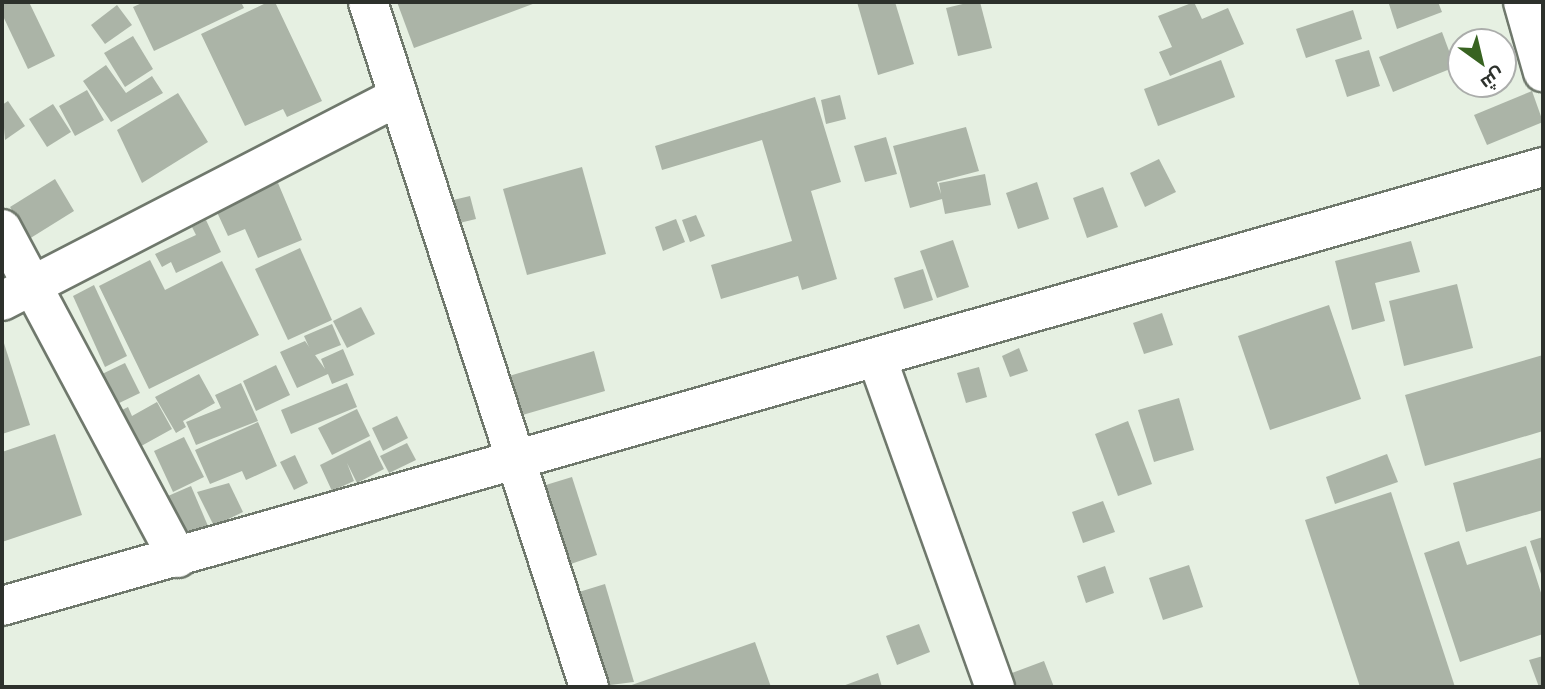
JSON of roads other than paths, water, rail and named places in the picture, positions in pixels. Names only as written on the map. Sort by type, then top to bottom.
[{"type":"street","points":[[368,2],[396,97],[589,687]]},
{"type":"street","points":[[1523,2],[1543,72]]},
{"type":"street","points":[[19,295],[396,97]]},
{"type":"street","points":[[2,606],[1543,167]]},
{"type":"street","points":[[2,229],[19,295],[178,558]]},
{"type":"street","points":[[877,358],[995,687]]}]
